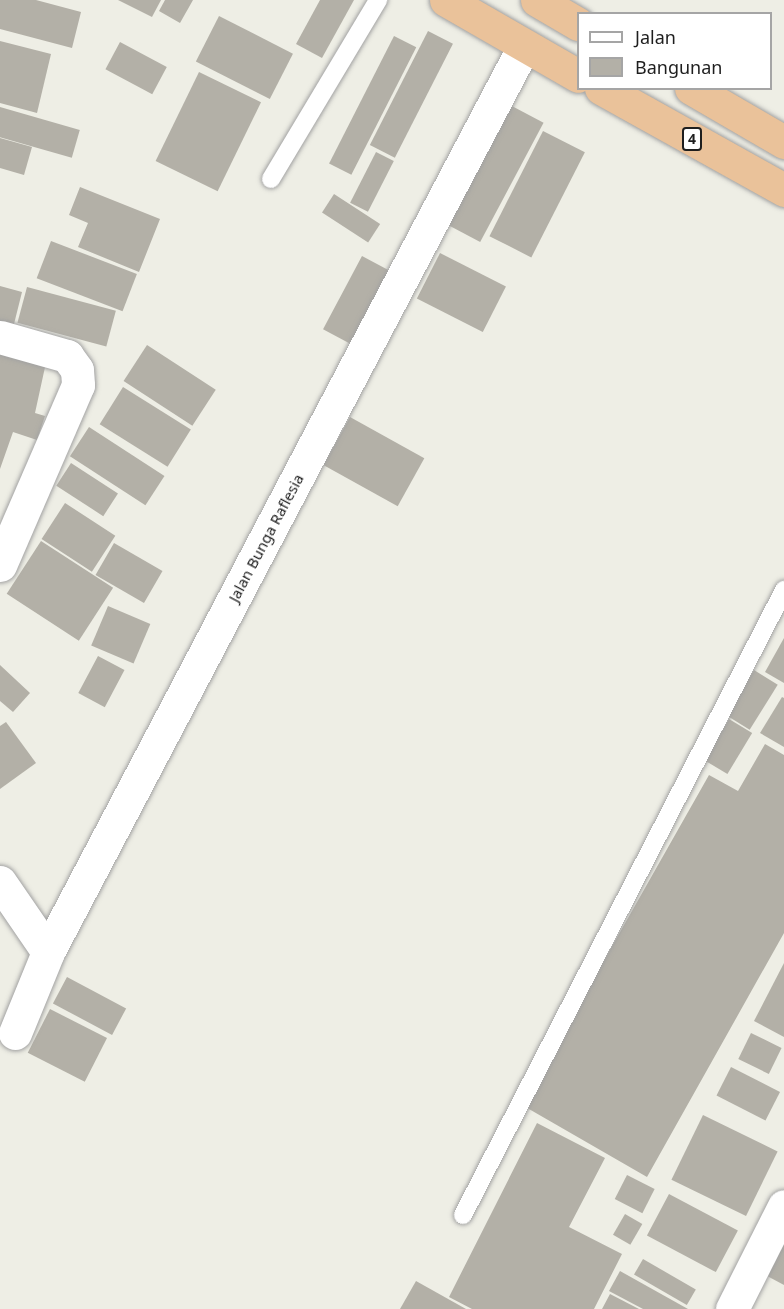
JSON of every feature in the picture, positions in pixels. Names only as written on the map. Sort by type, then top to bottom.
[{"type":"highway","points":[[446,0],[577,75]]},
{"type":"highway","points":[[537,0],[577,23]]},
{"type":"highway","name":"4","points":[[605,90],[784,190]]},
{"type":"highway","points":[[694,90],[784,142]]},
{"type":"street","name":"Jalan Bunga Raflesia","points":[[15,1034],[48,952],[524,46]]},
{"type":"street","points":[[0,337],[67,356],[77,370],[78,385],[0,565]]},
{"type":"street","points":[[0,882],[48,952]]},
{"type":"street","points":[[732,1309],[784,1206]]},
{"type":"lane","points":[[271,179],[378,0]]},
{"type":"lane","points":[[463,1215],[784,590]]},
{"type":"building","points":[[0,0],[36,0],[81,12],[72,48],[0,29]]},
{"type":"building","points":[[118,0],[161,0],[152,17]]},
{"type":"building","points":[[165,0],[193,0],[180,23],[159,11]]},
{"type":"building","points":[[320,0],[354,0],[322,58],[296,44]]},
{"type":"building","points":[[219,16],[293,54],[270,99],[196,61]]},
{"type":"building","points":[[428,31],[453,44],[395,158],[370,145]]},
{"type":"building","points":[[394,36],[416,47],[351,175],[329,163]]},
{"type":"building","points":[[0,41],[51,54],[37,113],[0,103]]},
{"type":"building","points":[[120,42],[167,67],[152,94],[105,69]]},
{"type":"building","points":[[199,72],[261,102],[218,191],[156,161]]},
{"type":"building","points":[[510,105],[544,123],[480,242],[447,224]]},
{"type":"building","points":[[0,107],[80,130],[72,158],[0,137]]},
{"type":"building","points":[[543,131],[585,152],[531,257],[489,236]]},
{"type":"building","points":[[0,138],[32,147],[24,175],[0,168]]},
{"type":"building","points":[[376,152],[394,161],[368,212],[350,203]]},
{"type":"building","points":[[80,187],[160,219],[139,272],[78,247],[88,223],[69,215]]},
{"type":"building","points":[[334,194],[380,224],[368,242],[322,212]]},
{"type":"building","points":[[51,241],[137,274],[123,311],[37,278]]},
{"type":"building","points":[[440,253],[506,287],[483,332],[417,298]]},
{"type":"building","points":[[362,256],[392,272],[353,345],[323,329]]},
{"type":"building","points":[[0,286],[22,292],[13,328],[0,325]]},
{"type":"building","points":[[27,287],[116,311],[106,347],[17,323]]},
{"type":"building","points":[[0,342],[47,358],[35,413],[45,416],[37,440],[13,432],[0,469]]},
{"type":"building","points":[[147,345],[216,390],[192,426],[124,381]]},
{"type":"building","points":[[123,387],[191,429],[168,467],[100,424]]},
{"type":"building","points":[[350,417],[424,458],[398,506],[323,465]]},
{"type":"building","points":[[89,427],[164,476],[145,505],[70,456]]},
{"type":"building","points":[[71,463],[118,493],[103,516],[56,486]]},
{"type":"building","points":[[65,503],[115,536],[92,572],[42,539]]},
{"type":"building","points":[[41,541],[113,588],[79,641],[7,594]]},
{"type":"building","points":[[114,543],[162,571],[144,603],[96,575]]},
{"type":"building","points":[[108,606],[150,624],[134,664],[91,646]]},
{"type":"building","points":[[784,638],[784,683],[765,672]]},
{"type":"building","points":[[98,656],[124,670],[105,707],[78,693]]},
{"type":"building","points":[[0,665],[30,693],[13,712],[0,701]]},
{"type":"building","points":[[754,670],[778,685],[750,730],[726,715]]},
{"type":"building","points":[[782,697],[784,698],[784,747],[760,733]]},
{"type":"building","points":[[729,719],[752,733],[727,774],[704,760]]},
{"type":"building","points":[[6,722],[36,763],[0,789],[0,726]]},
{"type":"building","points":[[765,744],[784,755],[784,933],[647,1177],[522,1105],[709,775],[738,791]]},
{"type":"building","points":[[784,963],[784,1037],[754,1021]]},
{"type":"building","points":[[67,977],[126,1008],[112,1035],[53,1003]]},
{"type":"building","points":[[50,1009],[107,1038],[85,1082],[28,1053]]},
{"type":"building","points":[[751,1033],[782,1048],[769,1074],[738,1059]]},
{"type":"building","points":[[731,1067],[780,1092],[765,1120],[716,1096]]},
{"type":"building","points":[[703,1115],[778,1151],[746,1216],[671,1180]]},
{"type":"building","points":[[537,1123],[605,1158],[569,1227],[622,1254],[594,1309],[472,1309],[449,1297]]},
{"type":"building","points":[[627,1175],[655,1189],[642,1213],[615,1199]]},
{"type":"building","points":[[669,1194],[738,1231],[716,1272],[647,1235]]},
{"type":"building","points":[[625,1214],[642,1224],[630,1245],[613,1235]]},
{"type":"building","points":[[784,1237],[784,1285],[758,1271]]},
{"type":"building","points":[[643,1259],[696,1290],[687,1305],[634,1275]]},
{"type":"building","points":[[620,1271],[688,1309],[643,1309],[609,1291]]},
{"type":"building","points":[[416,1281],[466,1309],[400,1309]]},
{"type":"building","points":[[610,1294],[639,1309],[602,1309]]}]
